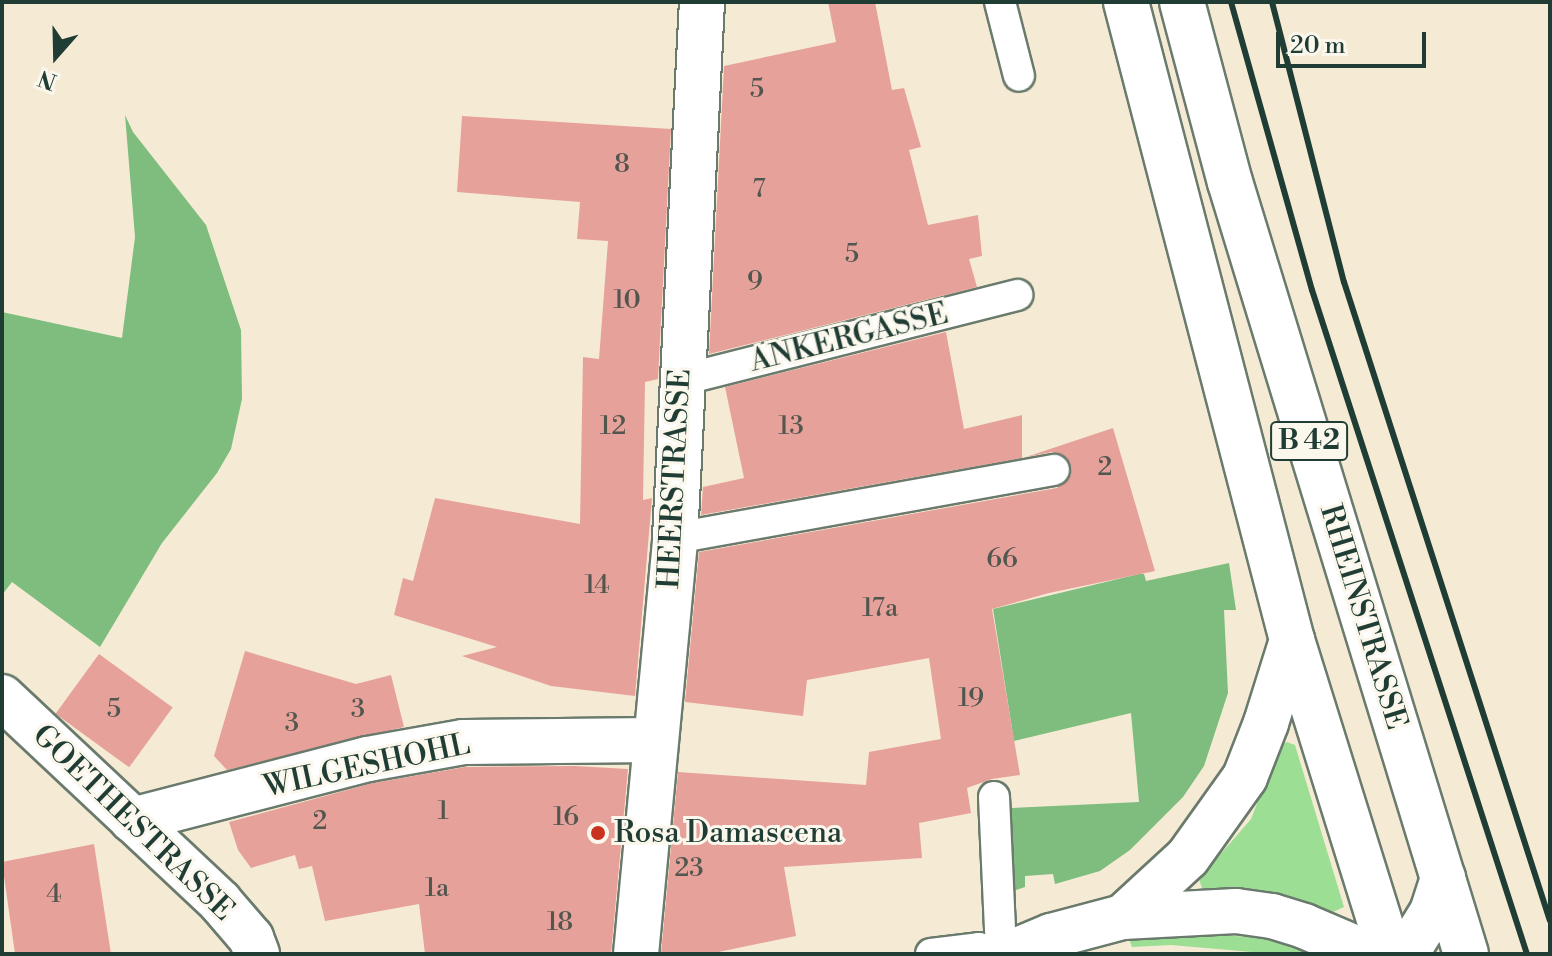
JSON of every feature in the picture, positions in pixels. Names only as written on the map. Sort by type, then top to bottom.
[{"type":"main road","name":"HEERSTRASSE","points":[[636,954],[675,538],[702,2]]},
{"type":"main road","name":"B 42","points":[[1126,2],[1292,640],[1390,954]]},
{"type":"main road","name":"RHEINSTRASSE","points":[[1182,2],[1230,182],[1466,954]]},
{"type":"main road","points":[[1123,917],[1188,857],[1245,777],[1292,640]]},
{"type":"main road","name":"GOETHESTRASSE","points":[[2,697],[220,902],[251,938],[257,954]]},
{"type":"main road","name":"WILGESHOHL","points":[[132,820],[368,759],[463,742],[654,740]]},
{"type":"main road","points":[[1406,954],[1432,912],[1443,878]]},
{"type":"main road","points":[[1008,954],[1051,936],[1123,917],[1236,911],[1272,916],[1341,940],[1370,954]]},
{"type":"lane","points":[[1000,2],[1019,76]]},
{"type":"lane","name":"ANKERGASSE","points":[[681,380],[1017,295]]},
{"type":"lane","points":[[675,538],[1054,470]]},
{"type":"lane","points":[[931,954],[979,948],[998,954],[994,797]]},
{"type":"green space","points":[[125,115],[133,132],[206,225],[241,330],[242,399],[231,449],[217,473],[162,543],[100,647],[12,582],[2,595],[2,312],[122,338],[135,237]]},
{"type":"green space","points":[[1229,563],[1236,610],[1224,610],[1228,693],[1204,766],[1183,797],[1130,850],[1100,871],[1055,884],[1053,874],[1025,876],[1025,887],[1013,891],[1011,808],[1139,802],[1131,713],[1014,741],[993,609],[1139,574],[1144,574],[1146,581]]},
{"type":"green space","points":[[1287,742],[1295,745],[1344,907],[1333,912],[1237,888],[1202,888],[1199,879],[1251,819],[1280,745]]},
{"type":"green space","points":[[1170,931],[1274,939],[1323,954],[1274,954],[1171,945],[1132,947],[1129,939]]},
{"type":"building","points":[[828,2],[875,2],[892,90],[904,88],[921,147],[909,150],[928,225],[978,215],[982,256],[969,259],[977,287],[709,354],[724,66],[836,42]]},
{"type":"building","points":[[462,116],[671,129],[658,379],[645,382],[643,500],[652,498],[635,696],[551,686],[462,656],[497,647],[394,615],[403,578],[413,581],[435,498],[580,524],[583,357],[599,359],[608,241],[577,239],[580,202],[457,192]]},
{"type":"building","points":[[946,332],[964,429],[1022,415],[1022,458],[701,515],[703,487],[744,478],[725,387]]},
{"type":"building","points":[[1113,428],[1155,571],[1049,593],[992,609],[1020,775],[992,779],[967,788],[971,813],[919,823],[922,858],[784,867],[796,936],[709,954],[661,954],[678,772],[866,785],[869,752],[941,739],[929,658],[807,680],[803,716],[685,702],[699,552],[1057,488],[1071,475],[1067,458],[1052,452],[1026,457]]},
{"type":"building","points":[[245,651],[356,684],[391,675],[404,727],[227,770],[214,756]]},
{"type":"building","points":[[99,654],[173,707],[129,767],[56,714]]},
{"type":"building","points":[[465,767],[628,769],[611,954],[425,954],[419,904],[325,921],[312,866],[299,869],[295,855],[251,868],[238,850],[229,822],[373,783]]},
{"type":"building","points":[[94,844],[111,954],[15,954],[2,862]]},
{"type":"railway","points":[[1231,2],[1312,290],[1527,954]]},
{"type":"railway","points":[[1272,2],[1344,282],[1550,921]]},
{"type":"place","name":"Rosa Damascena","points":[[598,833]]}]
